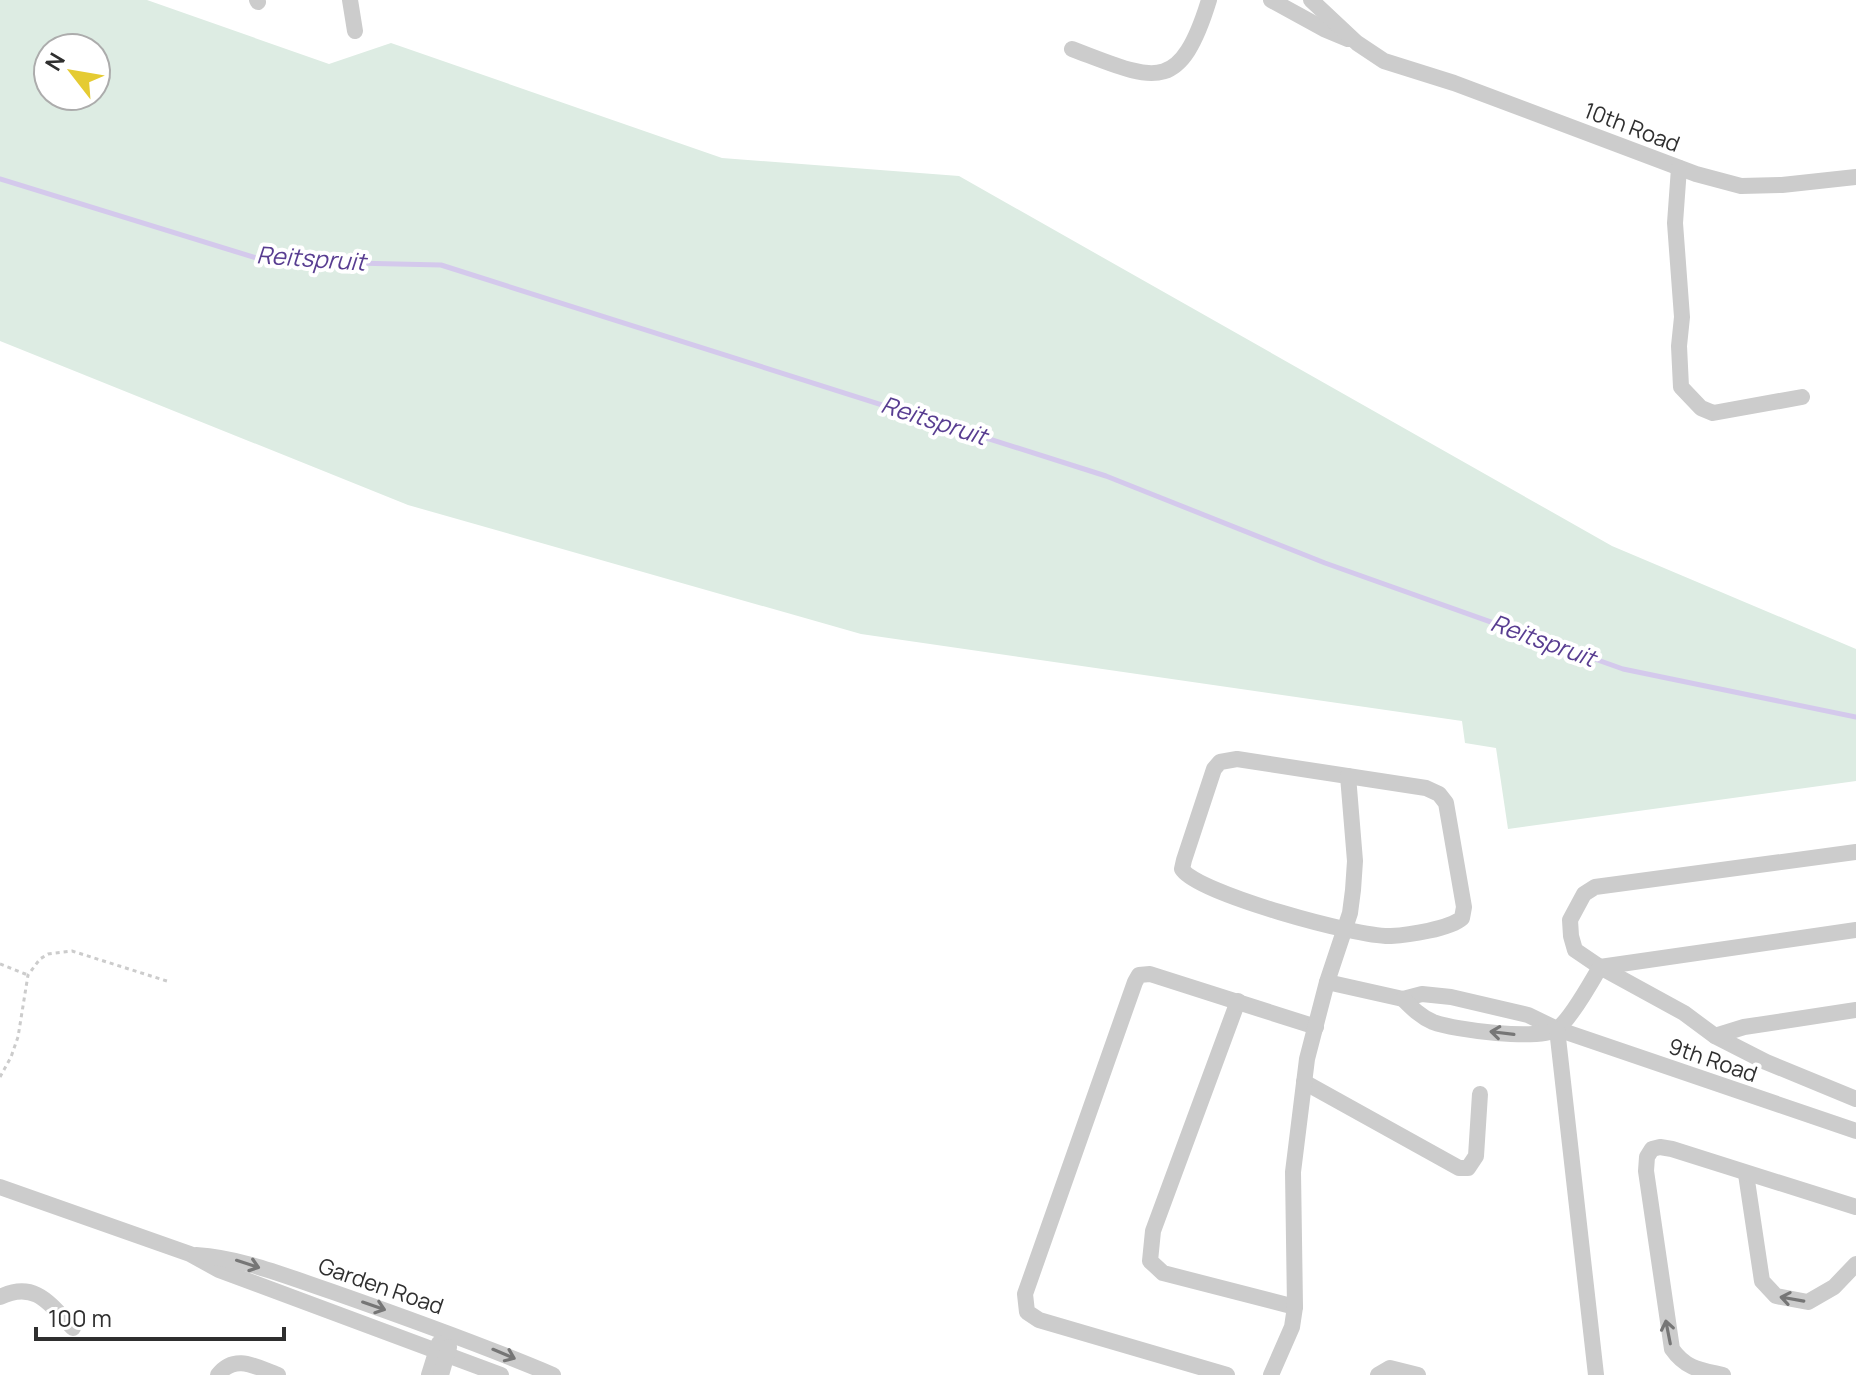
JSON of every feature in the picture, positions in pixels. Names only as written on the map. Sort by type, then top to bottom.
[{"type":"street","points":[[350,0],[355,31]]},
{"type":"street","points":[[1072,49],[1136,73],[1152,75],[1166,71],[1191,48],[1209,0]]},
{"type":"street","points":[[1271,0],[1357,43]]},
{"type":"street","points":[[1311,0],[1357,43]]},
{"type":"street","name":"10th Road","points":[[1357,43],[1372,55],[1400,67],[1454,83],[1717,181],[1741,186],[1782,185],[1856,177]]},
{"type":"street","points":[[1679,168],[1675,223],[1682,317],[1679,346],[1681,387],[1701,408],[1713,413],[1802,397]]},
{"type":"street","points":[[1237,759],[1426,788],[1439,794],[1446,803],[1464,907],[1458,922],[1390,936],[1345,930],[1202,885],[1182,869],[1214,769],[1220,762],[1237,759]]},
{"type":"street","points":[[1271,1375],[1289,1336],[1295,1307],[1293,1172],[1307,1059],[1327,982],[1350,913],[1355,861],[1348,776]]},
{"type":"street","points":[[1856,852],[1595,887],[1584,894],[1570,920],[1575,950],[1600,967],[1684,1013],[1715,1036],[1766,1062],[1856,1099]]},
{"type":"street","points":[[1600,967],[1856,930]]},
{"type":"street","points":[[1327,982],[1403,999],[1429,1020],[1447,1026],[1527,1036],[1557,1029],[1585,993],[1600,967]]},
{"type":"street","points":[[1227,1375],[1039,1320],[1027,1312],[1025,1294],[1139,975],[1150,974],[1316,1027]]},
{"type":"street","name":"9th Road","points":[[1403,999],[1422,994],[1451,997],[1528,1015],[1557,1029],[1856,1131]]},
{"type":"street","points":[[1238,1001],[1153,1231],[1150,1261],[1163,1273],[1295,1307]]},
{"type":"street","points":[[1715,1036],[1744,1027],[1856,1010]]},
{"type":"street","points":[[1557,1029],[1596,1375]]},
{"type":"street","points":[[1304,1082],[1459,1168],[1468,1168],[1476,1156],[1480,1094]]},
{"type":"street","points":[[1835,1091],[1856,1088]]},
{"type":"street","points":[[1723,1375],[1692,1369],[1681,1362],[1672,1349],[1646,1171],[1647,1157],[1652,1149],[1672,1149],[1856,1207]]},
{"type":"street","points":[[1746,1174],[1762,1281],[1776,1296],[1808,1302],[1834,1287],[1856,1264]]},
{"type":"street","name":"Garden Road","points":[[0,1187],[190,1254],[219,1270],[499,1375]]},
{"type":"street","name":"Garden Road","points":[[190,1254],[234,1259],[448,1332],[553,1375]]},
{"type":"street","points":[[0,1297],[18,1290],[32,1292],[48,1301],[73,1328]]},
{"type":"street","points":[[441,1375],[442,1353],[448,1332]]},
{"type":"street","points":[[429,1375],[442,1353]]},
{"type":"street","points":[[218,1375],[225,1367],[242,1362],[278,1375]]},
{"type":"street","points":[[1378,1375],[1390,1368],[1418,1375]]},
{"type":"path","points":[[0,1077],[18,1037],[28,975],[48,954],[72,951],[170,982]]},
{"type":"path","points":[[0,964],[28,975]]},
{"type":"shaded area","name":"Reitspruit","points":[[0,0],[147,0],[329,64],[391,43],[722,158],[959,176],[1612,546],[1856,649],[1856,781],[1508,829],[1496,748],[1465,743],[1462,721],[861,634],[408,505],[0,341]]},
{"type":"waterway","name":"Reitspruit","points":[[0,179],[266,261],[441,265],[1106,476],[1325,563],[1623,669],[1856,717]]}]
